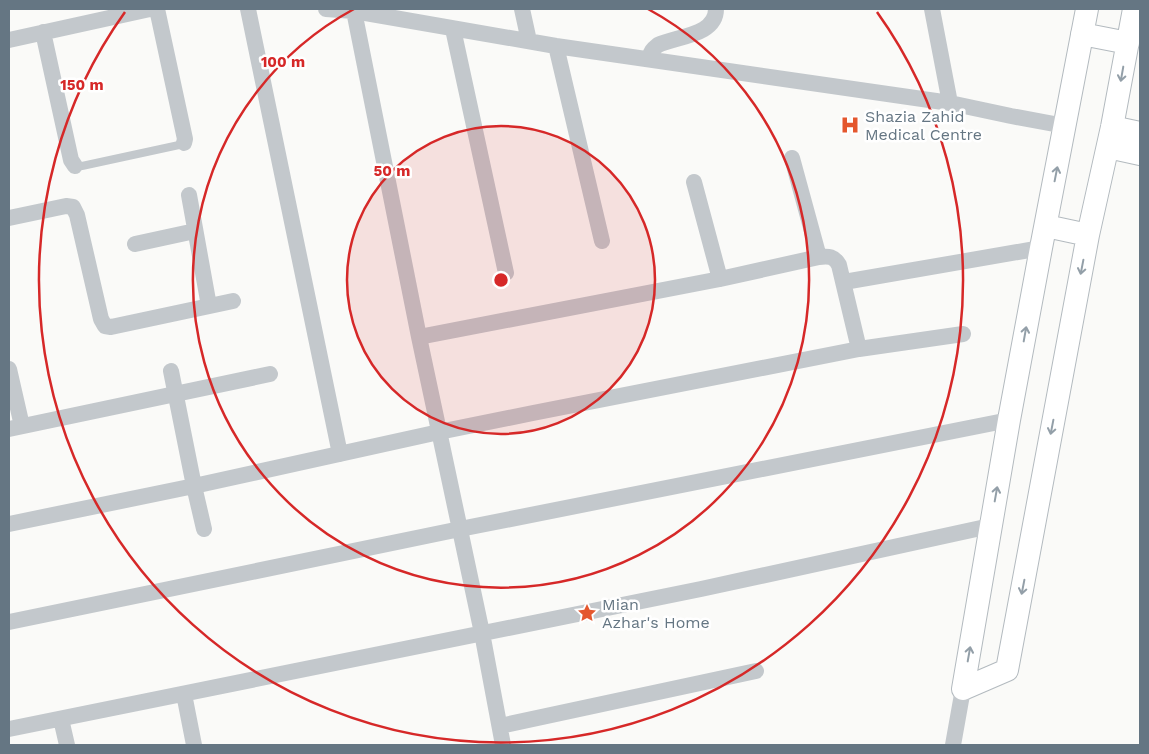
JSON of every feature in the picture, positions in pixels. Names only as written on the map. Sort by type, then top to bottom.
[{"type":"street","points":[[9,40],[43,32],[96,15],[150,9]]},
{"type":"street","points":[[157,9],[185,139],[184,143]]},
{"type":"street","points":[[248,9],[340,454]]},
{"type":"street","points":[[326,9],[354,11],[556,46],[950,103],[1065,126]]},
{"type":"street","points":[[522,9],[529,41]]},
{"type":"street","points":[[650,59],[650,55],[658,45],[705,29],[715,19],[716,9]]},
{"type":"street","points":[[932,9],[950,103]]},
{"type":"street","points":[[953,745],[1009,420],[1087,9]]},
{"type":"street","points":[[963,689],[1007,670],[1088,235],[1110,137],[1134,9]]},
{"type":"street","points":[[354,11],[419,337],[482,633],[503,745]]},
{"type":"street","points":[[452,28],[506,273]]},
{"type":"street","points":[[43,32],[71,160],[75,166]]},
{"type":"street","points":[[1082,34],[1128,43]]},
{"type":"street","points":[[556,46],[602,241]]},
{"type":"street","points":[[1110,137],[1140,133]]},
{"type":"street","points":[[1110,137],[1140,154]]},
{"type":"street","points":[[792,158],[819,257]]},
{"type":"street","points":[[694,182],[720,279]]},
{"type":"street","points":[[189,194],[209,306]]},
{"type":"street","points":[[9,218],[66,206],[73,207],[77,215],[101,319],[105,326],[111,327],[233,301]]},
{"type":"street","points":[[1046,226],[1088,235]]},
{"type":"street","points":[[135,244],[195,231]]},
{"type":"street","points":[[844,282],[1041,248]]},
{"type":"street","points":[[419,337],[720,279],[828,256],[836,260],[839,265],[859,349]]},
{"type":"street","points":[[9,524],[440,432],[859,349],[963,334]]},
{"type":"street","points":[[9,370],[15,428],[270,374]]},
{"type":"street","points":[[171,371],[204,529]]},
{"type":"street","points":[[9,622],[460,529],[1009,420]]},
{"type":"street","points":[[9,729],[701,589],[990,526]]},
{"type":"street","points":[[500,726],[756,671]]},
{"type":"street","points":[[184,694],[194,745]]},
{"type":"street","points":[[61,718],[67,745]]},
{"type":"lane","points":[[75,166],[184,143]]},
{"type":"place","name":"Shazia Zahid Medical Centre","points":[[850,125]]},
{"type":"place","name":"Mian Azhar's Home","points":[[587,613]]}]
